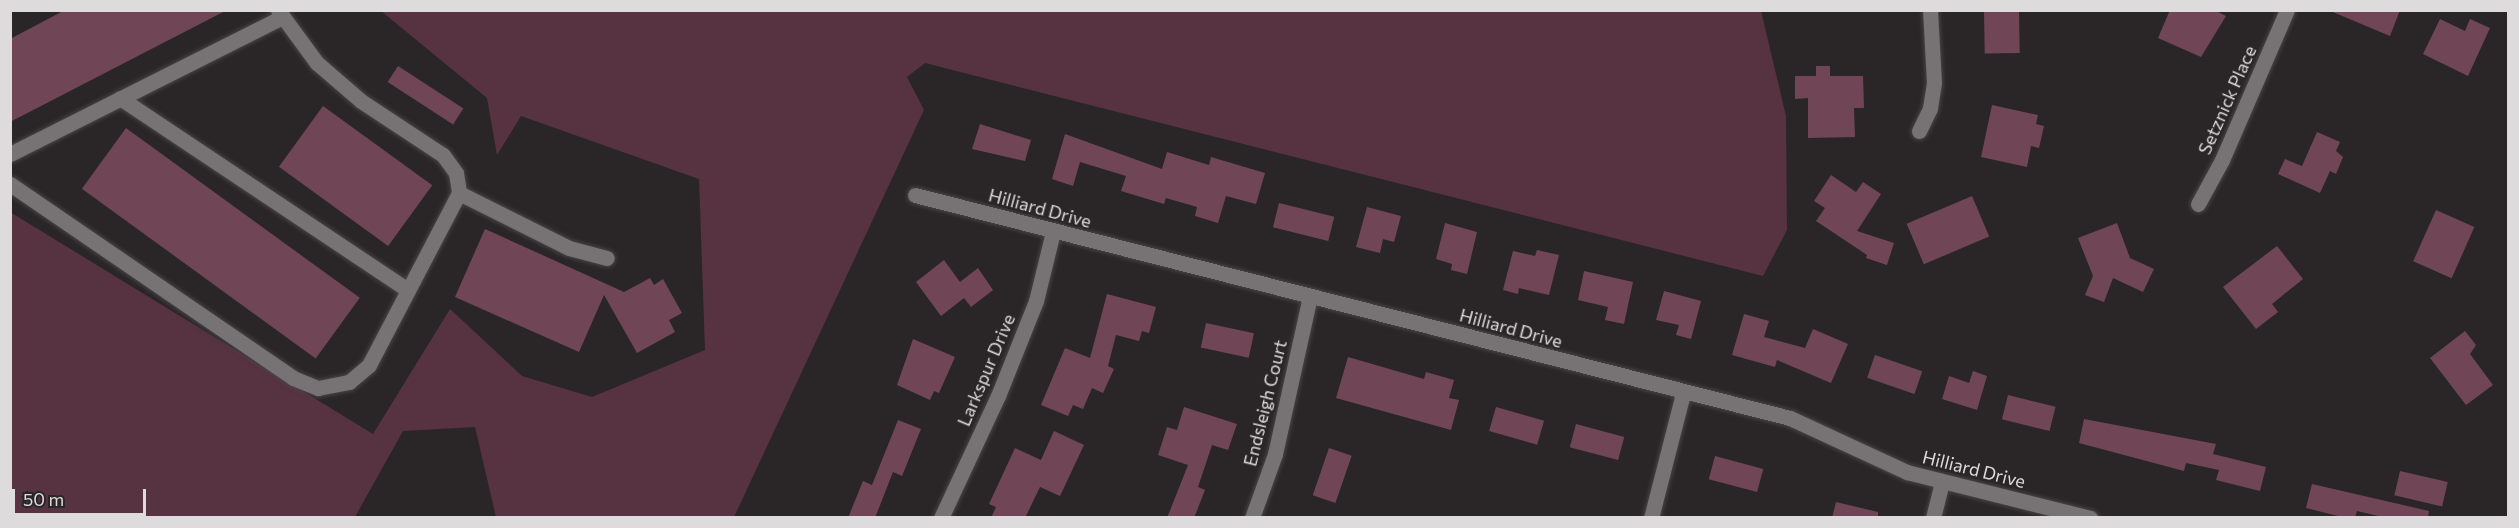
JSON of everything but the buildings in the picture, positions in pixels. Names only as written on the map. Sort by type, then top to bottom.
[{"type":"street","points":[[1919,131],[1930,108],[1935,83],[1930,10]]},
{"type":"street","name":"Setznick Place","points":[[2198,204],[2222,160],[2287,10]]},
{"type":"street","points":[[10,154],[279,14],[317,63],[361,101],[443,155],[456,173],[459,193],[369,365],[350,382],[318,388],[293,378],[10,184]]},
{"type":"street","points":[[120,98],[408,290]]},
{"type":"street","points":[[459,193],[569,248],[607,258]]},
{"type":"street","name":"Hilliard Drive","points":[[915,195],[1798,422],[1888,465],[1942,483],[2090,518]]},
{"type":"street","name":"Larkspur Drive","points":[[940,518],[998,396],[1036,301],[1053,232]]},
{"type":"street","name":"Endsleigh Court","points":[[1252,518],[1275,454],[1310,296]]},
{"type":"street","points":[[1651,518],[1683,393]]},
{"type":"street","points":[[1933,518],[1942,483]]},
{"type":"shaded area","points":[[381,11],[1761,11],[1786,116],[1787,230],[1763,276],[925,63],[907,77],[924,110],[734,517],[496,517],[475,427],[403,431],[355,517],[11,517],[10,212],[373,434],[450,309],[522,376],[592,397],[705,350],[699,179],[521,116],[497,155],[487,98]]}]
